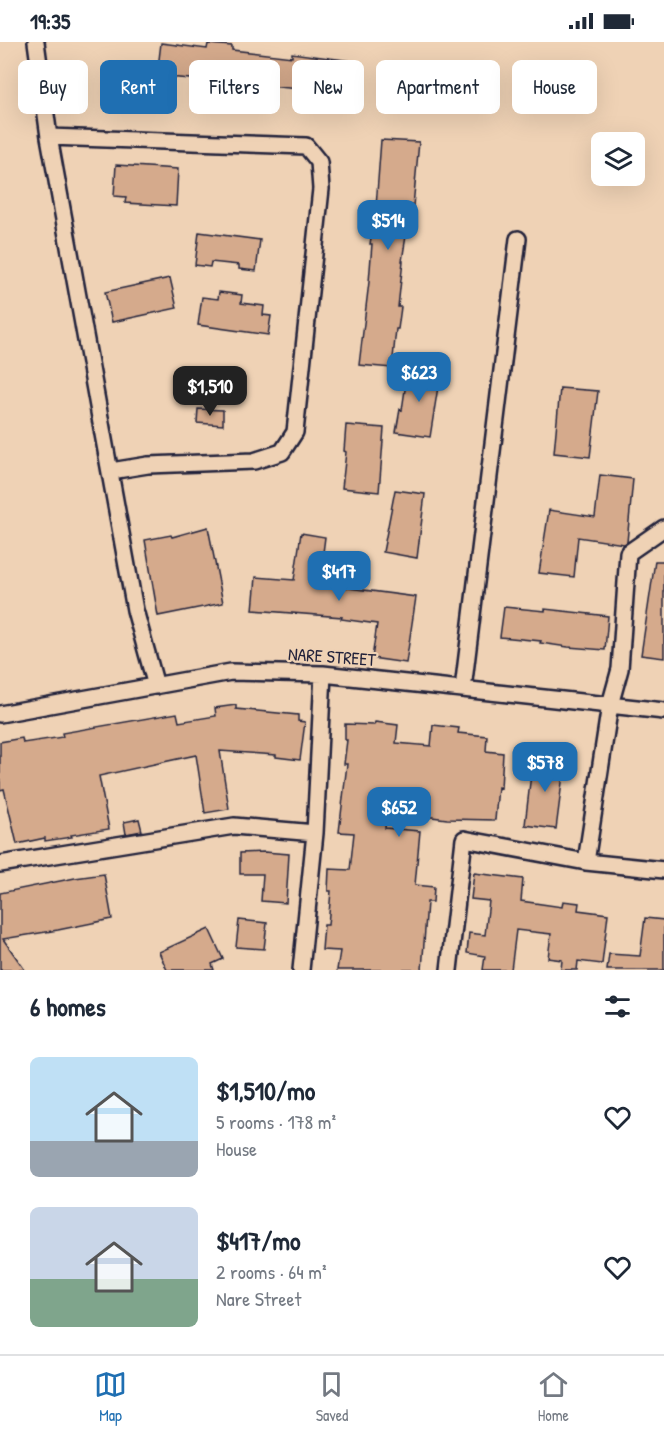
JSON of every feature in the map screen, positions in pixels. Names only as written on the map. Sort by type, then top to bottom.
[{"type":"street","points":[[36,42],[49,137],[135,610],[156,686]]},
{"type":"street","points":[[49,137],[306,146],[319,162],[321,189],[295,432],[282,452],[254,461],[148,465],[111,471]]},
{"type":"street","points":[[462,689],[518,239]]},
{"type":"street","points":[[586,862],[610,705],[620,669],[628,553],[664,528]]},
{"type":"street","name":"NARE STREET","points":[[0,714],[231,672],[323,674],[664,711]]},
{"type":"street","points":[[301,970],[315,833],[323,674]]},
{"type":"street","points":[[0,864],[234,826],[315,833]]},
{"type":"street","points":[[449,970],[464,839],[586,862],[664,870]]},
{"type":"building","points":[[161,43],[207,49],[208,44],[232,46],[232,50],[292,57],[292,53],[344,60],[292,60],[292,88],[280,87],[280,60],[189,60],[189,79],[177,78],[177,60],[159,60]]},
{"type":"building","points":[[381,140],[419,142],[413,206],[411,205],[402,261],[398,307],[401,307],[392,368],[359,365],[369,282],[372,244],[370,244],[376,207]]},
{"type":"building","points":[[116,165],[178,169],[176,206],[125,203],[126,197],[114,196]]},
{"type":"building","points":[[199,232],[260,240],[256,271],[239,269],[239,265],[211,262],[210,267],[195,265]]},
{"type":"building","points":[[170,278],[177,308],[112,322],[105,292]]},
{"type":"building","points":[[219,292],[242,295],[241,303],[264,306],[263,315],[271,316],[268,335],[198,325],[202,297],[218,299]]},
{"type":"building","points":[[408,369],[440,374],[430,437],[396,432]]},
{"type":"building","points":[[560,388],[598,391],[590,457],[554,453]]},
{"type":"building","points":[[198,409],[223,410],[223,425],[197,423]]},
{"type":"building","points":[[346,425],[384,428],[379,492],[342,488]]},
{"type":"building","points":[[600,475],[633,479],[627,542],[624,544],[578,537],[574,577],[539,573],[549,510],[595,517]]},
{"type":"building","points":[[395,490],[425,494],[417,558],[383,552]]},
{"type":"building","points":[[208,527],[223,603],[158,616],[145,540],[171,535],[172,537]]},
{"type":"building","points":[[301,533],[325,537],[319,584],[416,597],[406,663],[372,658],[377,624],[341,619],[342,617],[253,610],[256,577],[294,580]]},
{"type":"building","points":[[655,561],[664,561],[664,658],[641,655]]},
{"type":"building","points":[[504,607],[608,616],[605,650],[500,637]]},
{"type":"building","points":[[236,705],[236,709],[298,715],[298,721],[305,722],[300,760],[276,757],[276,755],[220,751],[229,809],[205,813],[196,755],[99,776],[109,829],[71,835],[72,837],[45,841],[45,838],[17,844],[4,789],[0,790],[0,742],[22,738],[23,743],[63,737],[62,733],[177,713],[179,722],[216,716],[215,708]]},
{"type":"building","points":[[375,722],[398,725],[396,743],[431,746],[433,725],[459,728],[458,733],[487,736],[486,751],[503,753],[501,788],[498,787],[495,820],[447,819],[417,815],[419,797],[388,794],[385,828],[420,831],[415,885],[434,887],[433,902],[427,902],[422,970],[337,970],[340,951],[322,950],[324,925],[328,925],[331,891],[328,891],[329,869],[350,870],[354,833],[339,832],[347,764],[344,764],[347,740],[345,740],[345,724],[374,725]]},
{"type":"building","points":[[536,756],[565,759],[556,829],[525,825],[531,774],[534,775]]},
{"type":"building","points":[[139,819],[142,831],[126,834],[124,822]]},
{"type":"building","points":[[240,853],[289,854],[286,903],[261,901],[263,874],[240,874]]},
{"type":"building","points":[[474,873],[523,879],[521,901],[562,907],[563,901],[579,903],[578,910],[608,914],[602,964],[578,961],[577,970],[561,970],[562,960],[548,958],[551,934],[516,930],[511,970],[483,970],[485,956],[467,953],[469,933],[485,935],[489,901],[471,899]]},
{"type":"building","points":[[104,874],[112,919],[3,939],[25,970],[0,970],[0,893]]},
{"type":"building","points":[[645,918],[664,920],[664,970],[607,970],[609,954],[640,956]]},
{"type":"building","points":[[239,920],[267,923],[264,949],[236,947]]},
{"type":"building","points":[[209,929],[223,959],[212,964],[214,970],[167,970],[159,952]]}]
